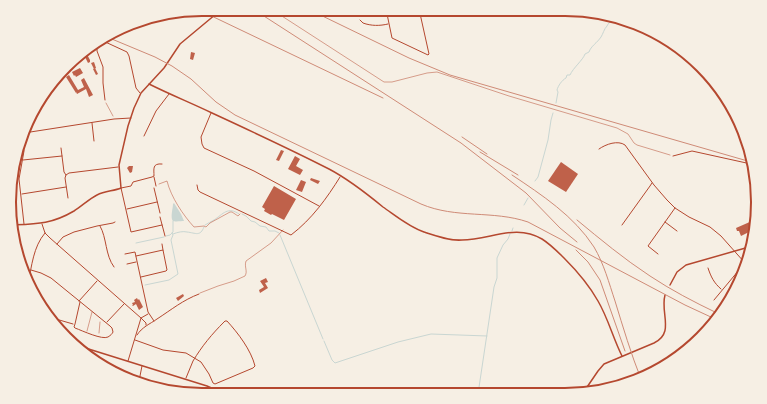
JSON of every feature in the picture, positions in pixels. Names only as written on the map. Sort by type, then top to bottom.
[{"type":"street","points":[[162,225],[131,232],[118,167],[131,118],[141,93],[165,66],[180,44],[214,16]]},
{"type":"street","points":[[387,16],[393,39],[425,55],[428,55],[421,16]]},
{"type":"street","points":[[360,20],[362,24],[389,24]]},
{"type":"street","points":[[106,43],[126,52],[129,56],[136,88],[141,93]]},
{"type":"street","points":[[98,48],[97,51],[103,67],[105,100]]},
{"type":"street","points":[[149,84],[329,169],[403,221],[426,233],[450,239],[462,240],[476,239],[507,232],[521,232],[543,239],[570,264],[590,289],[601,306],[622,356]]},
{"type":"street","points":[[144,136],[156,111],[169,94]]},
{"type":"street","points":[[211,113],[201,137],[204,148],[254,171],[320,206]]},
{"type":"street","points":[[30,132],[114,118],[131,118]]},
{"type":"street","points":[[92,122],[94,141]]},
{"type":"street","points":[[599,148],[624,143],[635,156],[653,183],[675,208],[689,217],[710,227],[721,236],[742,260]]},
{"type":"street","points":[[24,148],[19,179],[24,224]]},
{"type":"street","points":[[61,148],[64,172],[66,175],[65,178],[68,198]]},
{"type":"street","points":[[673,156],[678,156],[692,151],[747,163]]},
{"type":"street","points":[[23,160],[62,156]]},
{"type":"street","points":[[156,186],[154,168],[157,164],[162,164]]},
{"type":"street","points":[[66,175],[69,173],[118,167]]},
{"type":"street","points":[[18,225],[42,223],[55,220],[82,206],[96,196],[130,186],[133,182],[154,176]]},
{"type":"street","points":[[197,185],[200,192],[292,234],[320,206],[340,176]]},
{"type":"street","points":[[622,225],[653,183]]},
{"type":"street","points":[[21,194],[66,187]]},
{"type":"street","points":[[154,188],[160,212]]},
{"type":"street","points":[[126,210],[157,202]]},
{"type":"street","points":[[658,254],[648,246],[675,208]]},
{"type":"street","points":[[160,217],[165,236]]},
{"type":"street","points":[[56,244],[70,233],[115,222]]},
{"type":"street","points":[[665,222],[677,231]]},
{"type":"street","points":[[42,223],[45,233],[56,244],[141,318],[146,325]]},
{"type":"street","points":[[100,225],[111,262],[114,267]]},
{"type":"street","points":[[30,273],[36,248],[45,233]]},
{"type":"street","points":[[140,277],[167,270],[162,244]]},
{"type":"street","points":[[670,285],[675,274],[683,267],[745,248]]},
{"type":"street","points":[[136,256],[163,250]]},
{"type":"street","points":[[125,254],[135,252],[149,314],[154,321]]},
{"type":"street","points":[[127,264],[137,262]]},
{"type":"street","points":[[708,268],[712,279],[722,290]]},
{"type":"street","points":[[31,270],[47,275],[80,301],[107,323],[112,328],[112,333],[108,337],[99,336],[74,327],[80,301],[97,280]]},
{"type":"street","points":[[714,300],[737,272]]},
{"type":"street","points":[[137,335],[146,325],[184,301],[199,294]]},
{"type":"street","points":[[588,386],[601,367],[608,362],[657,341],[663,336],[666,328],[663,306],[665,295]]},
{"type":"street","points":[[107,323],[124,303]]},
{"type":"street","points":[[141,318],[149,314]]},
{"type":"street","points":[[128,361],[141,318]]},
{"type":"street","points":[[58,319],[74,324]]},
{"type":"street","points":[[135,340],[162,350],[186,353],[195,358],[201,362],[213,383],[216,384],[255,366],[249,351],[228,322],[225,321],[206,342],[195,358],[186,379]]},
{"type":"street","points":[[87,348],[212,388]]},
{"type":"street","points":[[140,377],[142,366]]},
{"type":"lane","points":[[199,294],[245,276],[246,261],[271,243],[283,230]]},
{"type":"lane","points":[[86,332],[92,311]]},
{"type":"path","points":[[282,16],[382,81],[389,82],[437,72],[509,96],[617,128],[628,134],[637,145],[673,156]]},
{"type":"path","points":[[105,100],[114,118]]},
{"type":"path","points":[[156,186],[166,181],[174,200],[194,227],[206,227],[210,223],[230,212],[238,216],[242,211]]},
{"type":"path","points":[[99,336],[101,318]]},
{"type":"shaded area","points":[[174,203],[181,214],[184,221],[172,220]]},
{"type":"building","points":[[191,52],[195,53],[193,60],[190,59]]},
{"type":"building","points":[[87,55],[90,60],[88,63],[85,57]]},
{"type":"building","points":[[94,62],[96,68],[94,69],[91,63]]},
{"type":"building","points":[[80,68],[83,73],[76,77],[75,75],[74,76],[72,72]]},
{"type":"building","points":[[95,68],[98,74],[96,75],[93,69]]},
{"type":"building","points":[[69,75],[78,90],[84,87],[81,80],[84,78],[93,95],[89,97],[86,89],[77,94],[66,77]]},
{"type":"building","points":[[281,150],[284,151],[279,161],[276,160]]},
{"type":"building","points":[[295,156],[300,159],[296,166],[303,170],[300,175],[288,169]]},
{"type":"building","points":[[561,162],[578,174],[566,192],[548,181]]},
{"type":"building","points":[[129,166],[133,166],[132,172],[130,173],[127,168]]},
{"type":"building","points":[[311,178],[320,181],[318,184],[310,180]]},
{"type":"building","points":[[301,180],[306,182],[302,192],[296,190]]},
{"type":"building","points":[[274,186],[296,199],[284,220],[264,211],[265,209],[262,207]]},
{"type":"building","points":[[750,222],[748,233],[741,236],[736,228]]},
{"type":"building","points":[[266,278],[268,282],[265,283],[268,288],[260,293],[259,290],[264,287],[260,281]]},
{"type":"building","points":[[183,294],[184,296],[178,301],[176,298]]},
{"type":"building","points":[[137,298],[143,307],[139,310],[136,304],[133,306],[132,305],[132,303],[135,302],[134,300]]},
{"type":"waterway","points":[[556,103],[557,90],[560,83],[566,78],[567,75],[570,75],[585,54],[589,52],[610,22]]},
{"type":"waterway","points":[[535,181],[538,177],[548,140],[553,113]]},
{"type":"waterway","points":[[524,205],[528,198]]},
{"type":"waterway","points":[[205,225],[223,213],[229,211],[239,214]]},
{"type":"waterway","points":[[242,214],[260,226],[266,227],[269,231],[279,233]]},
{"type":"waterway","points":[[166,236],[173,232],[173,221]]},
{"type":"waterway","points":[[173,234],[179,232],[199,233],[204,227]]},
{"type":"waterway","points":[[145,285],[169,280],[178,274],[171,240],[173,235],[172,233]]},
{"type":"waterway","points":[[479,388],[494,287],[497,278],[497,258],[510,234]]},
{"type":"waterway","points":[[280,235],[323,339]]},
{"type":"waterway","points":[[136,243],[164,237]]},
{"type":"waterway","points":[[324,341],[332,360],[335,363],[398,342],[431,334],[487,336]]},
{"type":"railway","points":[[212,16],[383,98]]},
{"type":"railway","points":[[264,16],[461,143],[526,193],[560,228],[577,242]]},
{"type":"railway","points":[[322,16],[409,58],[450,75],[746,161]]},
{"type":"railway","points":[[112,39],[155,57],[172,66],[191,79],[216,102],[235,115],[421,204],[434,209],[501,216],[528,222],[685,305],[711,317]]},
{"type":"railway","points":[[462,137],[487,154]]},
{"type":"railway","points":[[480,152],[518,175]]},
{"type":"railway","points":[[512,175],[557,207],[577,225],[594,247],[606,274],[639,373]]},
{"type":"railway","points":[[577,220],[603,242],[650,276],[683,296],[715,312]]},
{"type":"railway","points":[[576,250],[588,262],[600,280],[625,351]]}]
